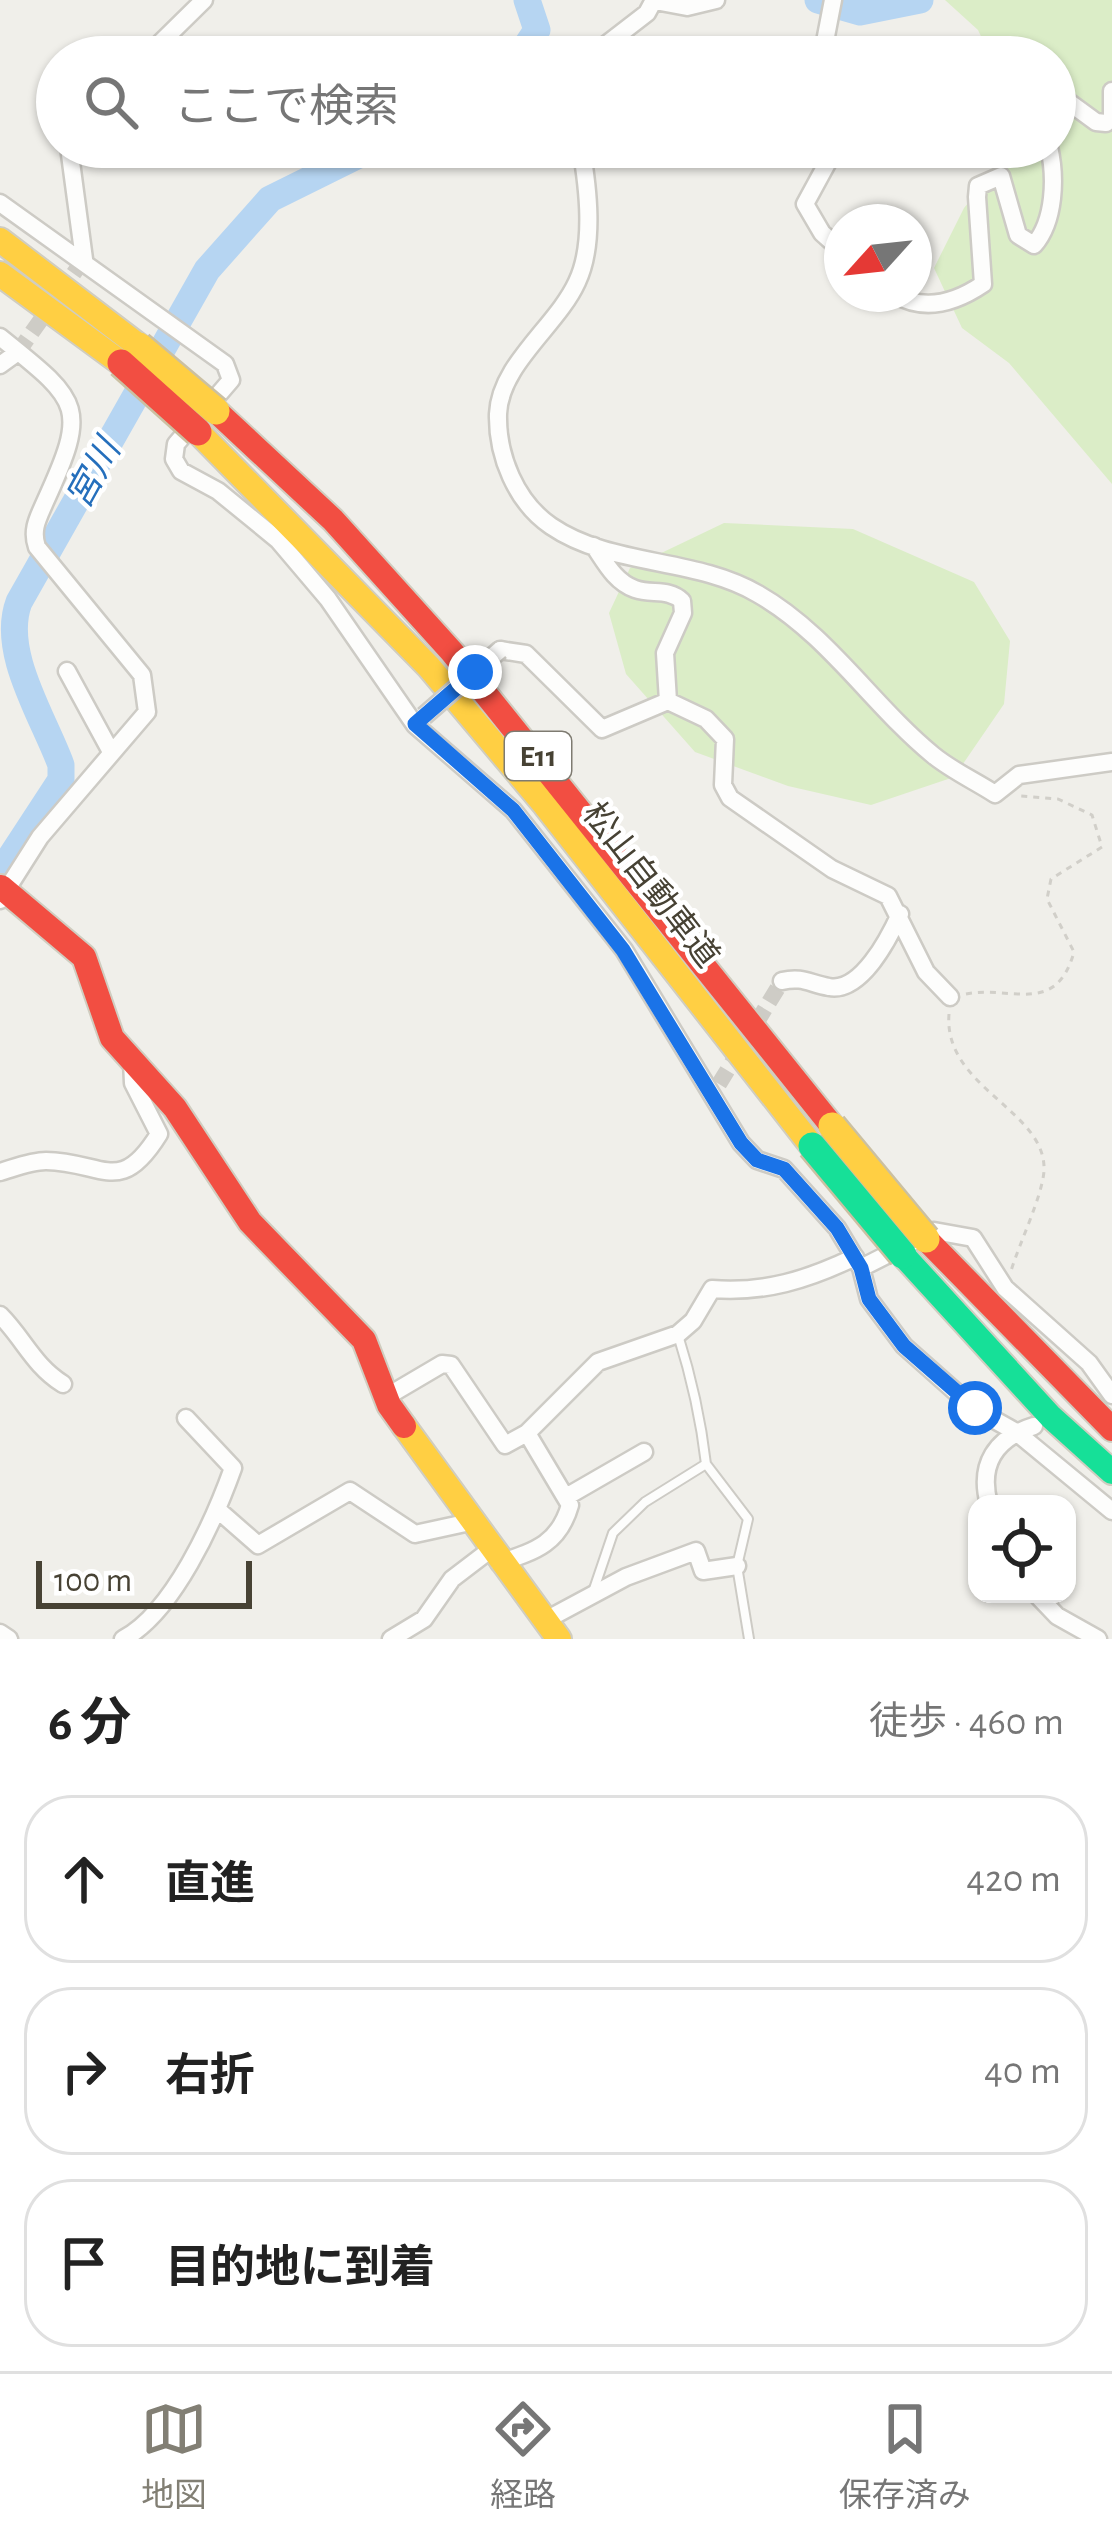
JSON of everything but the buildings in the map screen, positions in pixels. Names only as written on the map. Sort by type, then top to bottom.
[{"type":"main road","name":"松山自動車道","points":[[0,240],[207,422],[429,668],[1052,1417],[1112,1472]]},
{"type":"main road","name":"松山自動車道","points":[[0,274],[130,354]]},
{"type":"main road","points":[[2,891],[84,957],[94,972],[107,1029],[175,1108],[250,1222],[364,1340],[386,1397],[494,1556],[552,1630]]},
{"type":"main road","name":"松山自動車道","points":[[915,1247],[1112,1429]]},
{"type":"street","points":[[167,36],[204,0]]},
{"type":"street","points":[[614,36],[654,1],[687,7],[716,0]]},
{"type":"street","points":[[825,36],[833,0]]},
{"type":"street","points":[[1076,107],[1096,122],[1106,123],[1112,119],[1112,91]]},
{"type":"street","points":[[72,168],[84,259]]},
{"type":"street","points":[[582,168],[586,255],[579,279],[506,383],[498,411],[502,452],[524,498],[549,525],[594,546],[703,572],[755,592],[790,614],[933,754],[995,794],[1019,776],[1112,762]]},
{"type":"street","points":[[824,235],[805,204],[825,168]]},
{"type":"street","points":[[932,305],[965,296],[983,284],[978,186],[1000,176],[1018,235],[1034,245],[1052,199],[1050,168]]},
{"type":"street","points":[[0,203],[225,364],[231,380],[176,444],[174,459],[181,471],[218,491],[278,540],[420,720],[527,827],[623,950],[714,1090],[741,1143],[757,1160],[784,1169],[837,1228],[858,1262],[869,1299],[904,1346],[975,1408],[1025,1429],[1112,1511]]},
{"type":"street","points":[[0,337],[48,376],[74,420],[70,447],[35,523],[37,547],[142,674],[147,712],[135,730],[110,750],[2,891]]},
{"type":"street","points":[[0,365],[18,352]]},
{"type":"street","points":[[594,546],[617,579],[682,601],[682,613],[665,653],[668,701]]},
{"type":"street","points":[[420,720],[500,650],[526,654],[602,729],[668,701],[706,719],[724,739],[724,785],[730,798],[832,869],[888,896],[926,972],[950,997]]},
{"type":"street","points":[[67,671],[110,750]]},
{"type":"street","points":[[782,981],[801,977],[832,988],[844,986],[890,937],[900,914]]},
{"type":"street","points":[[0,1172],[49,1161],[123,1172],[142,1162],[159,1133],[133,1083],[132,1060]]},
{"type":"street","points":[[386,1397],[442,1364],[451,1365],[505,1444],[526,1432],[598,1362],[678,1334],[693,1322],[712,1289],[746,1292],[781,1286],[934,1231],[973,1238],[1005,1288],[1089,1363],[1112,1395]]},
{"type":"street","points":[[0,1315],[23,1338],[33,1363],[63,1384]]},
{"type":"street","points":[[1076,1383],[1089,1363]]},
{"type":"street","points":[[123,1639],[153,1620],[218,1510],[233,1468],[186,1418]]},
{"type":"street","points":[[988,1495],[985,1475],[990,1456],[1025,1429]]},
{"type":"street","points":[[391,1639],[424,1619],[452,1579],[494,1556],[553,1540],[565,1523],[570,1505],[526,1432]]},
{"type":"street","points":[[566,1497],[644,1452]]},
{"type":"street","points":[[218,1510],[258,1546],[350,1491],[415,1534],[470,1522]]},
{"type":"street","points":[[552,1630],[591,1596],[696,1551],[703,1571],[737,1566]]},
{"type":"street","points":[[1045,1603],[1057,1616],[1098,1639]]},
{"type":"street","points":[[0,1633],[9,1639]]},
{"type":"lane","points":[[678,1334],[690,1400],[701,1422],[706,1464],[748,1520],[737,1566],[748,1639]]},
{"type":"lane","points":[[591,1596],[613,1533],[644,1502],[706,1464]]},
{"type":"path","points":[[995,794],[1058,799],[1092,815],[1102,847],[1051,880],[1047,899],[1074,952],[1069,971],[1046,991],[1019,998],[976,992],[950,997],[947,1033],[963,1067],[1036,1140],[1044,1171],[1005,1288]]},
{"type":"green space","points":[[945,0],[1112,0],[1112,484],[1009,363],[962,328],[934,268],[964,208],[997,168],[1076,168],[1076,36],[981,36]]},
{"type":"green space","points":[[724,523],[853,529],[974,582],[1010,641],[1004,704],[954,777],[871,805],[788,786],[695,752],[626,674],[609,613],[630,568]]},
{"type":"waterway","name":"宮川","points":[[527,0],[537,30],[533,36]]},
{"type":"waterway","name":"宮川","points":[[818,0],[860,12],[920,0]]},
{"type":"waterway","name":"宮川","points":[[0,873],[61,780],[61,765],[19,663],[15,642],[19,602],[207,270],[270,199],[333,168]]},
{"type":"tunnel","points":[[18,352],[84,259]]},
{"type":"tunnel","points":[[719,1084],[782,981]]},
{"type":"traffic: fast","points":[[812,1146],[903,1255]]},
{"type":"traffic: fast","points":[[903,1255],[1051,1417],[1112,1472]]},
{"type":"traffic: slow","points":[[0,240],[139,346]]},
{"type":"traffic: slow","points":[[0,274],[121,363]]},
{"type":"traffic: slow","points":[[139,346],[216,411]]},
{"type":"traffic: slow","points":[[198,432],[429,667],[545,805],[812,1146]]},
{"type":"traffic: slow","points":[[832,1126],[926,1239]]},
{"type":"traffic: slow","points":[[404,1426],[559,1639]]},
{"type":"traffic: jam","points":[[121,363],[198,432]]},
{"type":"traffic: jam","points":[[216,411],[333,520],[452,652],[832,1126]]},
{"type":"traffic: jam","points":[[1,887],[84,957],[112,1038],[175,1108],[250,1222],[364,1340],[389,1405],[404,1426]]},
{"type":"traffic: jam","points":[[926,1239],[1112,1429]]},
{"type":"route","points":[[475,672],[415,724],[513,810],[623,950],[741,1143],[757,1160],[784,1169],[837,1228],[861,1268],[869,1299],[904,1346],[975,1408]]}]
